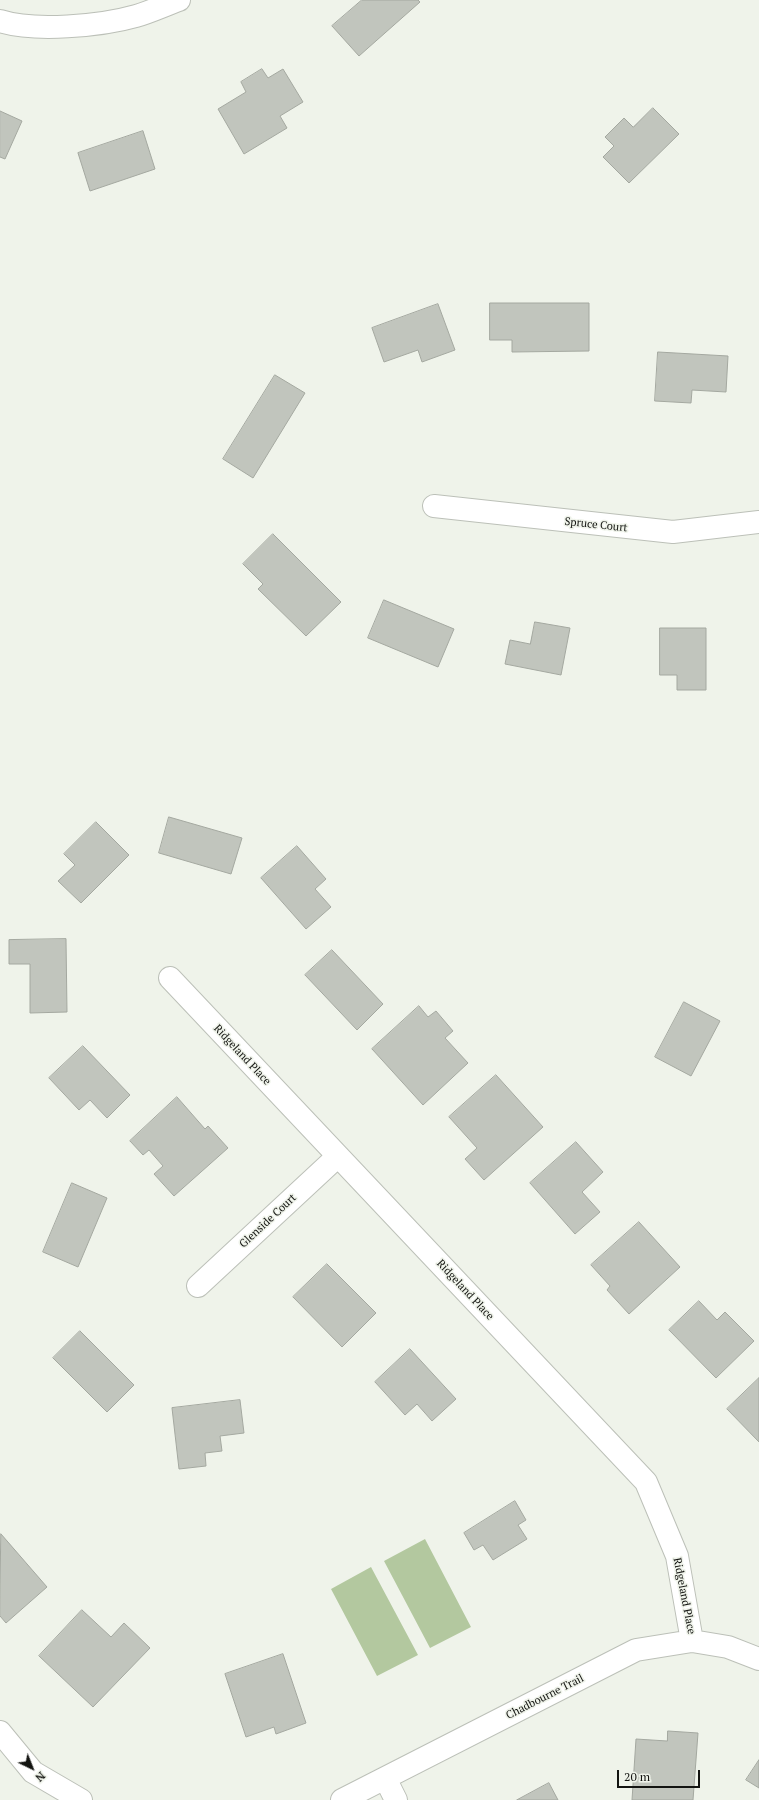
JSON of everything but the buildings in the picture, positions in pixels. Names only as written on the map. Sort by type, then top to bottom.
[{"type":"street","points":[[0,21],[13,25],[54,27],[94,23],[135,16],[179,0]]},
{"type":"street","name":"Spruce Court","points":[[434,506],[672,532],[759,522]]},
{"type":"street","name":"Ridgeland Place","points":[[170,978],[646,1482],[677,1556],[692,1641]]},
{"type":"street","name":"Glenside Court","points":[[198,1286],[338,1156]]},
{"type":"street","name":"Chadbourne Trail","points":[[342,1800],[636,1650],[692,1641],[728,1646],[759,1659]]},
{"type":"street","points":[[0,1732],[33,1772],[80,1800]]},
{"type":"street","points":[[385,1778],[396,1800]]},
{"type":"green space","points":[[425,1539],[471,1627],[430,1648],[384,1561]]},
{"type":"green space","points":[[371,1567],[418,1655],[377,1676],[331,1589]]}]
